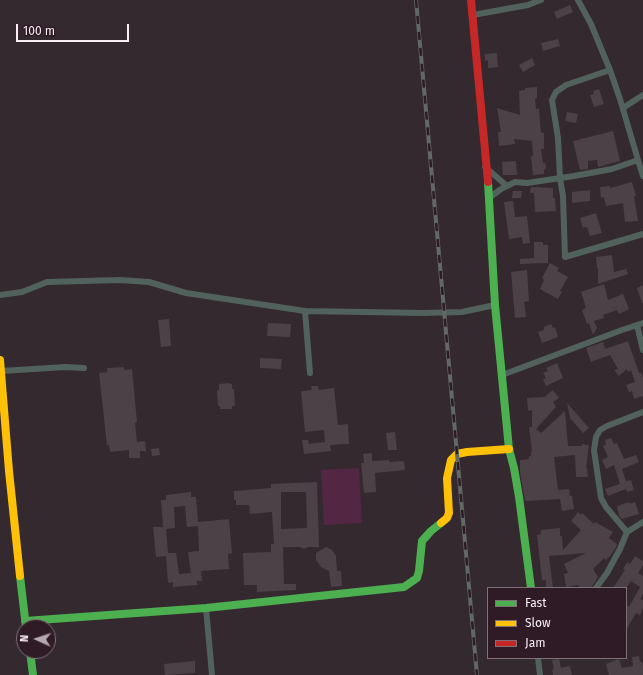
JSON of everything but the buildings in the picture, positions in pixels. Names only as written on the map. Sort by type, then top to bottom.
[{"type":"main road","points":[[471,0],[489,198],[495,305],[509,449],[514,468],[527,547],[531,587]]},
{"type":"main road","points":[[0,360],[8,464],[25,619]]},
{"type":"main road","points":[[56,621],[206,608],[404,587],[417,578],[422,541],[431,531],[447,518],[449,513],[447,478],[451,460],[457,454],[467,452],[509,449]]},
{"type":"main road","points":[[31,659],[33,675]]},
{"type":"street","points":[[473,14],[528,5],[541,0]]},
{"type":"street","points":[[578,0],[591,24],[610,70],[643,176]]},
{"type":"street","points":[[610,70],[566,85],[556,92],[552,100],[558,138],[560,178],[563,196],[565,257],[643,234]]},
{"type":"street","points":[[622,108],[643,95]]},
{"type":"street","points":[[489,198],[515,182],[527,183],[612,169],[638,160]]},
{"type":"street","points":[[485,167],[507,186]]},
{"type":"street","points":[[0,295],[22,292],[47,282],[120,280],[149,282],[186,293],[305,311],[423,314],[462,312],[495,305]]},
{"type":"street","points":[[305,311],[310,373]]},
{"type":"street","points":[[502,375],[640,324],[643,350]]},
{"type":"street","points":[[1,371],[65,367],[84,368]]},
{"type":"street","points":[[627,532],[606,508],[601,498],[594,450],[596,437],[600,430],[643,412]]},
{"type":"street","points":[[597,587],[607,573],[627,532],[643,522]]},
{"type":"street","points":[[206,608],[212,675]]},
{"type":"street","points":[[538,659],[540,675]]},
{"type":"shaded area","points":[[359,468],[362,523],[324,525],[321,470]]},
{"type":"railway","points":[[416,0],[477,675]]},
{"type":"traffic: fast","points":[[488,182],[495,305],[509,449],[519,497],[531,587]]},
{"type":"traffic: fast","points":[[53,619],[206,608],[404,587],[417,578],[422,541],[441,523]]},
{"type":"traffic: fast","points":[[20,576],[25,619]]},
{"type":"traffic: fast","points":[[31,659],[33,675]]},
{"type":"traffic: slow","points":[[0,360],[9,471],[20,576]]},
{"type":"traffic: slow","points":[[441,523],[447,518],[449,513],[447,478],[451,460],[457,454],[467,452],[509,449]]},
{"type":"traffic: jam","points":[[471,0],[488,182]]}]
